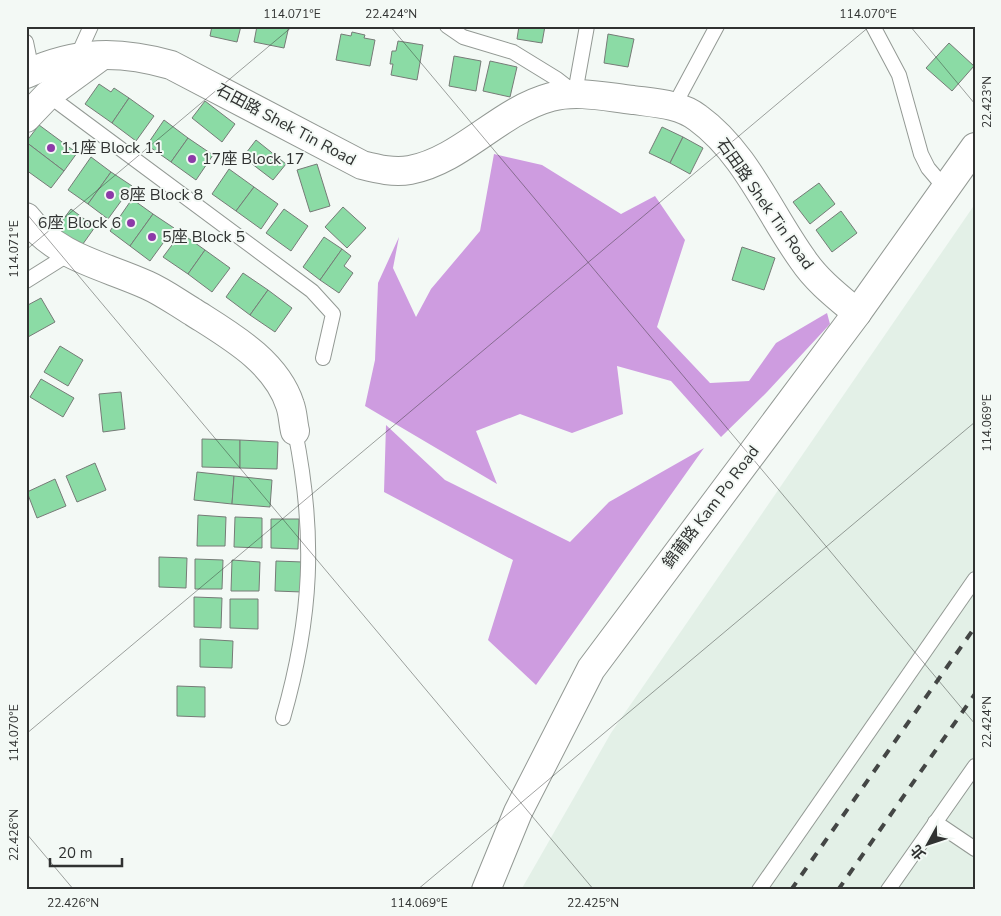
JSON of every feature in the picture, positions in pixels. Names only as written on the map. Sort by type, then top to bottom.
[{"type":"street","name":"石田路 Shek Tin Road","points":[[29,72],[76,57],[106,54],[139,56],[171,65],[362,165],[386,170],[410,170],[433,163],[529,105],[551,97],[575,93],[674,106],[696,116],[716,132],[734,154],[803,261],[827,288],[857,313]]},
{"type":"street","points":[[26,118],[48,95],[106,54]]},
{"type":"street","name":"錦莆路 Kam Po Road","points":[[486,890],[518,812],[591,669],[857,313],[975,146]]},
{"type":"street","points":[[26,217],[47,240],[69,254],[148,285],[235,340],[258,358],[282,387],[290,405],[295,431]]},
{"type":"lane","points":[[76,57],[91,26]]},
{"type":"lane","points":[[447,26],[463,37],[513,52],[557,79],[575,93],[587,26]]},
{"type":"lane","points":[[674,106],[717,26]]},
{"type":"lane","points":[[873,26],[899,75],[921,154],[928,168],[945,188]]},
{"type":"lane","points":[[26,42],[29,72]]},
{"type":"lane","points":[[48,95],[312,291],[332,314],[323,358]]},
{"type":"lane","points":[[26,281],[69,254]]},
{"type":"lane","points":[[282,718],[303,638],[310,555],[308,514],[295,431]]},
{"type":"lane","points":[[759,890],[975,579]]},
{"type":"lane","points":[[888,890],[975,766]]},
{"type":"lane","points":[[936,822],[975,849]]},
{"type":"shaded area","points":[[494,154],[542,165],[621,214],[655,196],[685,240],[657,327],[710,383],[749,381],[776,343],[827,313],[830,324],[767,392],[721,437],[671,381],[617,366],[623,414],[572,433],[520,414],[476,431],[497,484],[365,406],[375,360],[378,283],[399,237],[393,268],[416,317],[431,289],[480,231]]},
{"type":"shaded area","points":[[975,204],[975,890],[521,890],[611,733]]},
{"type":"shaded area","points":[[386,425],[445,480],[570,542],[609,502],[704,448],[536,685],[488,640],[513,560],[384,492]]},
{"type":"building","points":[[212,26],[241,26],[237,42],[210,36]]},
{"type":"building","points":[[257,26],[289,26],[284,48],[254,42]]},
{"type":"building","points":[[519,26],[545,26],[542,43],[517,39]]},
{"type":"building","points":[[352,32],[365,35],[364,38],[375,40],[370,66],[336,60],[341,34],[351,36]]},
{"type":"building","points":[[608,34],[634,39],[628,67],[604,63]]},
{"type":"building","points":[[398,41],[423,45],[417,80],[391,75],[393,64],[390,64],[392,51],[396,51]]},
{"type":"building","points":[[949,43],[974,66],[952,91],[926,68]]},
{"type":"building","points":[[454,56],[481,61],[476,91],[449,86]]},
{"type":"building","points":[[490,61],[517,67],[510,97],[483,91]]},
{"type":"building","points":[[99,84],[111,92],[114,88],[129,98],[112,123],[85,104]]},
{"type":"building","points":[[129,98],[154,116],[136,141],[112,123]]},
{"type":"building","points":[[205,101],[235,124],[222,142],[192,118]]},
{"type":"building","points":[[164,120],[188,138],[171,162],[147,145]]},
{"type":"building","name":"11座 Block 11","points":[[39,125],[77,153],[64,171],[26,142]]},
{"type":"building","points":[[662,127],[683,137],[670,163],[649,153]]},
{"type":"building","points":[[683,137],[703,148],[690,174],[670,163]]},
{"type":"building","name":"17座 Block 17","points":[[188,138],[213,155],[196,180],[171,162]]},
{"type":"building","points":[[256,140],[286,164],[273,180],[243,157]]},
{"type":"building","points":[[26,142],[64,171],[51,188],[26,170]]},
{"type":"building","points":[[91,157],[111,172],[88,204],[68,190]]},
{"type":"building","points":[[317,164],[330,206],[310,212],[297,170]]},
{"type":"building","points":[[229,169],[254,187],[236,211],[212,194]]},
{"type":"building","name":"8座 Block 8","points":[[111,172],[132,186],[108,219],[88,204]]},
{"type":"building","points":[[819,183],[835,204],[810,224],[793,202]]},
{"type":"building","points":[[254,187],[278,204],[261,229],[236,211]]},
{"type":"building","name":"6座 Block 6","points":[[132,199],[153,214],[130,246],[110,231]]},
{"type":"building","points":[[343,207],[366,228],[347,248],[325,227]]},
{"type":"building","points":[[71,209],[95,227],[80,248],[55,230]]},
{"type":"building","points":[[284,209],[308,226],[291,251],[266,233]]},
{"type":"building","points":[[841,211],[857,233],[832,252],[816,230]]},
{"type":"building","name":"5座 Block 5","points":[[153,214],[174,228],[150,261],[130,246]]},
{"type":"building","points":[[181,233],[205,250],[188,274],[163,257]]},
{"type":"building","points":[[324,237],[342,249],[320,280],[303,267]]},
{"type":"building","points":[[742,247],[775,258],[764,290],[732,280]]},
{"type":"building","points":[[342,249],[351,256],[344,266],[353,273],[339,293],[320,280]]},
{"type":"building","points":[[205,250],[230,268],[212,292],[188,274]]},
{"type":"building","points":[[243,273],[268,290],[250,315],[226,297]]},
{"type":"building","points":[[268,290],[292,308],[275,332],[250,315]]},
{"type":"building","points":[[41,298],[55,322],[28,337],[26,306]]},
{"type":"building","points":[[60,346],[83,360],[68,386],[44,372]]},
{"type":"building","points":[[41,379],[74,398],[63,417],[30,397]]},
{"type":"building","points":[[121,392],[125,429],[103,432],[99,394]]},
{"type":"building","points":[[202,439],[240,440],[240,468],[202,467]]},
{"type":"building","points":[[240,440],[278,442],[277,469],[240,468]]},
{"type":"building","points":[[95,463],[106,490],[77,502],[66,476]]},
{"type":"building","points":[[197,472],[234,476],[232,504],[194,500]]},
{"type":"building","points":[[234,476],[272,480],[270,507],[232,504]]},
{"type":"building","points":[[55,479],[66,506],[37,518],[27,492]]},
{"type":"building","points":[[198,515],[226,517],[225,546],[197,546]]},
{"type":"building","points":[[235,517],[262,518],[262,548],[234,547]]},
{"type":"building","points":[[271,519],[299,519],[298,549],[271,548]]},
{"type":"building","points":[[159,557],[187,558],[186,588],[159,587]]},
{"type":"building","points":[[195,559],[223,560],[222,589],[195,589]]},
{"type":"building","points":[[232,560],[260,562],[259,591],[231,591]]},
{"type":"building","points":[[276,561],[303,562],[302,592],[275,591]]},
{"type":"building","points":[[194,597],[222,598],[221,628],[194,627]]},
{"type":"building","points":[[230,599],[258,599],[258,629],[230,628]]},
{"type":"building","points":[[200,639],[233,641],[232,668],[200,667]]},
{"type":"building","points":[[177,686],[205,687],[205,717],[177,716]]},
{"type":"railway","points":[[791,890],[975,627]]},
{"type":"railway","points":[[838,890],[975,694]]},
{"type":"place","name":"11座 Block 11","points":[[51,148]]},
{"type":"place","name":"17座 Block 17","points":[[192,159]]},
{"type":"place","name":"8座 Block 8","points":[[110,195]]},
{"type":"place","name":"6座 Block 6","points":[[131,223]]},
{"type":"place","name":"5座 Block 5","points":[[152,237]]}]
